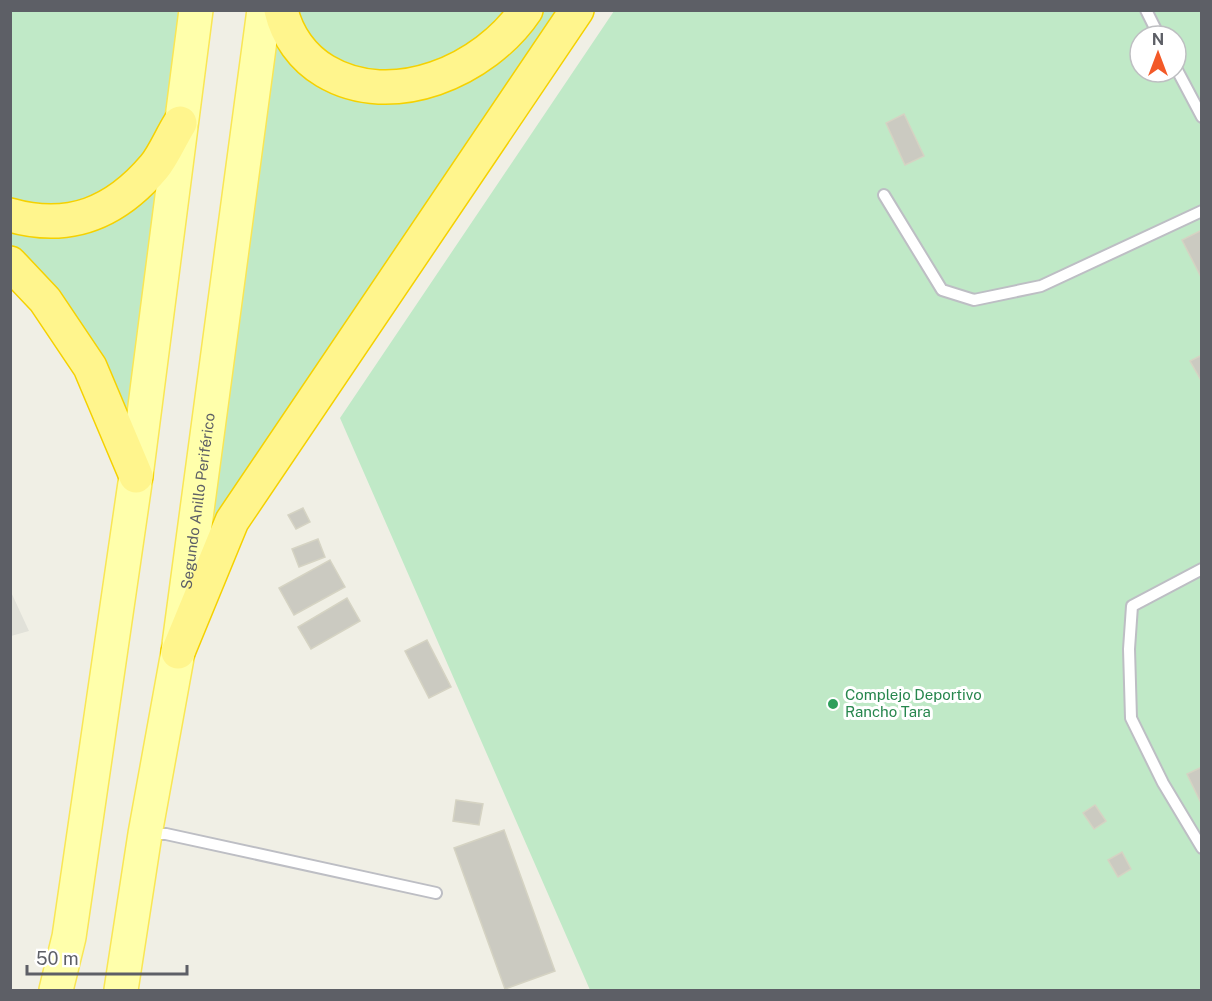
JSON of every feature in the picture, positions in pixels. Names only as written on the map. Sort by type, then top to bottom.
[{"type":"highway","points":[[281,10],[284,25],[307,60],[344,82],[386,88],[430,81],[474,61],[517,24],[526,10]]},
{"type":"highway","points":[[178,652],[232,521],[577,10]]},
{"type":"highway","points":[[10,215],[33,222],[82,219],[119,202],[155,166],[180,123]]},
{"type":"highway","points":[[10,263],[45,300],[90,368],[136,476]]},
{"type":"main road","points":[[56,990],[69,937],[136,476],[196,10]]},
{"type":"main road","name":"Segundo Anillo Periférico","points":[[121,990],[145,834],[178,652],[264,10]]},
{"type":"lane","points":[[1146,10],[1153,24]]},
{"type":"lane","points":[[1184,84],[1202,117]]},
{"type":"lane","points":[[884,195],[942,290],[974,300],[1041,286],[1202,211]]},
{"type":"lane","points":[[1202,569],[1132,606],[1129,649],[1131,718],[1162,783],[1202,848]]},
{"type":"lane","points":[[145,834],[166,834],[436,893]]},
{"type":"shaded area","points":[[11,592],[29,631],[10,636]]},
{"type":"green space","points":[[10,11],[180,11],[163,130],[146,163],[81,210],[11,204]]},
{"type":"green space","points":[[291,11],[511,11],[466,53],[385,77],[318,53]]},
{"type":"green space","points":[[538,11],[567,11],[196,572],[272,17],[373,97]]},
{"type":"green space","name":"Complejo Deportivo Rancho Tara","points":[[614,11],[1201,11],[1201,990],[590,990],[340,418]]},
{"type":"green space","points":[[158,178],[125,432],[58,301],[11,246],[10,224]]},
{"type":"building","points":[[904,114],[924,156],[905,165],[886,123]]},
{"type":"building","points":[[1202,230],[1202,279],[1182,240]]},
{"type":"building","points":[[1200,356],[1202,359],[1202,382],[1190,361]]},
{"type":"building","points":[[303,508],[310,522],[296,529],[288,515]]},
{"type":"building","points":[[318,539],[325,557],[299,567],[292,549]]},
{"type":"building","points":[[330,560],[345,587],[294,615],[279,588]]},
{"type":"building","points":[[347,598],[360,621],[311,649],[298,627]]},
{"type":"building","points":[[427,640],[451,687],[429,698],[405,651]]},
{"type":"building","points":[[1202,767],[1202,805],[1187,774]]},
{"type":"building","points":[[456,800],[483,804],[479,825],[453,821]]},
{"type":"building","points":[[1095,805],[1106,821],[1094,829],[1083,813]]},
{"type":"building","points":[[504,830],[555,971],[505,989],[454,848]]},
{"type":"building","points":[[1122,852],[1131,869],[1118,877],[1108,860]]},
{"type":"place","name":"Complejo Deportivo Rancho Tara","points":[[833,704]]}]
